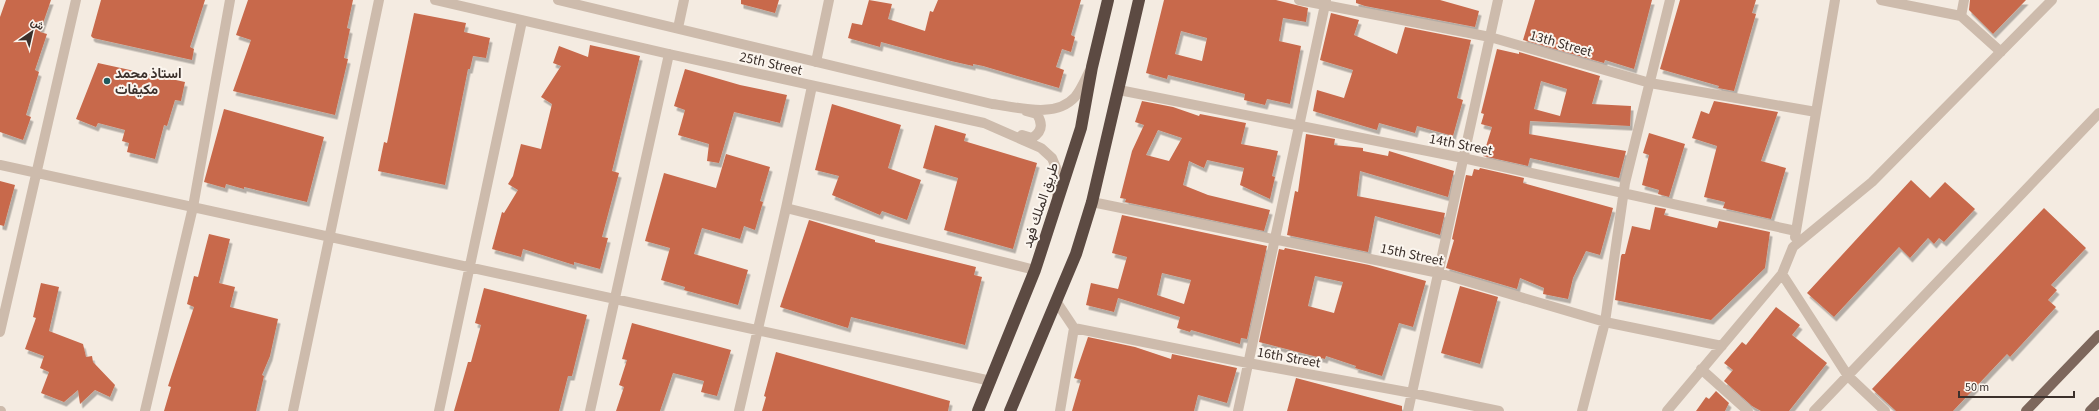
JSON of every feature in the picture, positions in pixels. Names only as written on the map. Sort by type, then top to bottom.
[{"type":"highway","name":"طريق الملك فهد","points":[[978,411],[1035,270],[1056,201],[1081,128],[1092,67],[1108,0]]},
{"type":"highway","points":[[1010,411],[1076,254],[1092,202],[1139,0]]},
{"type":"main road","points":[[2026,411],[2099,335]]},
{"type":"main road","points":[[2090,411],[2099,402]]},
{"type":"street","points":[[0,332],[76,0]]},
{"type":"street","points":[[145,411],[193,207],[230,0]]},
{"type":"street","points":[[293,411],[331,237],[379,0]]},
{"type":"street","name":"25th Street","points":[[435,0],[669,54],[984,123],[1041,148],[1052,158],[1057,170],[1056,201]]},
{"type":"street","name":"25th Street","points":[[558,0],[992,104],[1034,110],[1060,109],[1076,96],[1092,67]]},
{"type":"street","points":[[678,28],[684,0]]},
{"type":"street","points":[[816,62],[829,0]]},
{"type":"street","name":"13th Street","points":[[1298,0],[1326,3],[1490,37],[1650,83],[1816,112]]},
{"type":"street","points":[[1408,411],[1498,0]]},
{"type":"street","points":[[1582,411],[1605,322],[1624,194],[1670,0]]},
{"type":"street","points":[[1667,411],[1782,274],[1793,247],[1835,0]]},
{"type":"street","points":[[1881,0],[1961,16],[2001,52]]},
{"type":"street","points":[[1961,16],[1964,0]]},
{"type":"street","points":[[1793,247],[1872,182],[2052,0]]},
{"type":"street","points":[[1238,411],[1298,127],[1326,3]]},
{"type":"street","points":[[439,411],[471,267],[522,20]]},
{"type":"street","points":[[590,411],[669,54]]},
{"type":"street","points":[[740,411],[812,86]]},
{"type":"street","name":"14th Street","points":[[1119,90],[1298,127],[1463,158],[1796,231]]},
{"type":"street","points":[[984,123],[1032,138],[1039,134],[1040,120],[1037,114],[1007,110],[992,104]]},
{"type":"street","points":[[1814,411],[2099,113]]},
{"type":"street","points":[[0,165],[991,381]]},
{"type":"street","name":"15th Street","points":[[1092,202],[1439,274],[1605,322],[1722,346]]},
{"type":"street","points":[[786,208],[1035,270]]},
{"type":"street","points":[[1782,274],[1848,376],[1885,411]]},
{"type":"street","points":[[1056,301],[1074,328],[1060,411]]},
{"type":"street","name":"16th Street","points":[[1074,328],[1248,364],[1412,393],[1499,411]]},
{"type":"street","points":[[1701,369],[1748,411]]},
{"type":"building","points":[[6,0],[51,0],[40,32],[47,34],[35,70],[39,72],[26,115],[31,117],[23,140],[0,132],[0,17]]},
{"type":"building","points":[[101,0],[205,0],[190,47],[194,49],[192,60],[93,38],[91,36]]},
{"type":"building","points":[[248,0],[353,0],[347,28],[350,29],[344,58],[348,59],[335,115],[233,91],[251,40],[236,35]]},
{"type":"building","points":[[741,0],[779,0],[775,13],[741,4]]},
{"type":"building","points":[[869,0],[892,4],[888,19],[925,31],[930,11],[933,12],[938,0],[1081,0],[1071,35],[1075,37],[1071,52],[1062,49],[1056,67],[1064,70],[1059,88],[983,66],[973,64],[973,66],[951,61],[881,42],[880,47],[848,38],[852,23],[862,25]]},
{"type":"building","points":[[1164,0],[1276,0],[1308,8],[1306,22],[1283,18],[1279,41],[1301,46],[1290,104],[1267,99],[1265,105],[1244,100],[1245,94],[1168,75],[1167,79],[1146,73]],"holes":[[[1181,31],[1207,38],[1202,61],[1175,54]]]},
{"type":"building","points":[[1356,0],[1440,0],[1479,11],[1475,27],[1365,6],[1356,3]]},
{"type":"building","points":[[1535,0],[1652,0],[1634,69],[1605,60],[1604,63],[1523,40]]},
{"type":"building","points":[[1680,0],[1756,0],[1752,13],[1756,14],[1734,91],[1718,88],[1719,86],[1660,69]]},
{"type":"building","points":[[1970,0],[2026,0],[1993,34],[1969,10]]},
{"type":"building","points":[[414,13],[466,23],[464,32],[490,38],[486,58],[473,56],[470,69],[468,69],[445,185],[378,171],[384,142],[387,143]]},
{"type":"building","points":[[1331,13],[1359,20],[1354,35],[1397,54],[1405,27],[1471,40],[1457,98],[1463,100],[1453,136],[1417,126],[1415,133],[1379,123],[1377,130],[1313,111],[1317,90],[1344,98],[1353,70],[1320,60]]},
{"type":"building","points":[[590,45],[640,56],[612,171],[619,173],[602,237],[608,238],[600,269],[574,262],[574,265],[523,249],[521,257],[492,249],[502,212],[504,213],[518,190],[508,184],[513,176],[521,144],[541,149],[552,104],[541,97],[561,66],[553,63],[559,46],[588,57]]},
{"type":"building","points":[[1497,49],[1519,54],[1519,52],[1600,76],[1592,104],[1631,106],[1630,126],[1530,121],[1529,134],[1626,151],[1619,178],[1530,158],[1528,166],[1483,156],[1492,127],[1481,124],[1484,114],[1481,113]],"holes":[[[1541,81],[1567,89],[1560,116],[1534,109]]]},
{"type":"building","points":[[98,63],[185,82],[181,101],[175,100],[167,126],[164,125],[155,159],[127,152],[129,143],[122,141],[125,130],[98,123],[96,127],[76,119]]},
{"type":"building","points":[[685,69],[740,85],[787,95],[780,123],[734,112],[719,163],[707,161],[709,144],[678,135],[685,110],[674,106]]},
{"type":"building","points":[[1142,101],[1173,107],[1199,116],[1200,114],[1246,123],[1241,144],[1278,151],[1272,176],[1275,177],[1270,199],[1240,185],[1244,168],[1207,160],[1204,168],[1189,161],[1183,185],[1208,195],[1270,210],[1264,231],[1125,202],[1126,199],[1120,198],[1132,151],[1144,125],[1135,122]],"holes":[[[1158,130],[1182,138],[1169,161],[1146,155]]]},
{"type":"building","points":[[1714,101],[1778,112],[1761,161],[1786,168],[1771,219],[1723,208],[1725,202],[1704,197],[1717,146],[1692,138],[1701,111],[1709,114]]},
{"type":"building","points":[[832,104],[901,125],[888,168],[921,180],[907,220],[882,211],[880,215],[832,195],[839,176],[815,170]]},
{"type":"building","points":[[224,109],[324,137],[307,202],[244,187],[244,189],[226,184],[225,188],[204,182]]},
{"type":"building","points":[[935,125],[966,134],[964,141],[1037,163],[1013,249],[944,230],[958,178],[923,168]]},
{"type":"building","points":[[1649,133],[1685,144],[1669,197],[1658,194],[1659,190],[1642,185],[1649,155],[1643,153]]},
{"type":"building","points":[[1306,134],[1335,139],[1334,145],[1363,148],[1363,151],[1388,156],[1389,151],[1454,171],[1448,197],[1360,171],[1357,196],[1445,213],[1440,235],[1375,216],[1368,252],[1287,235],[1295,191],[1298,192]]},
{"type":"building","points":[[726,154],[770,167],[760,201],[763,202],[755,230],[744,226],[740,239],[702,228],[694,254],[748,270],[738,305],[684,290],[685,287],[661,280],[670,248],[645,241],[664,173],[716,188]]},
{"type":"building","points":[[1480,168],[1524,178],[1523,183],[1613,208],[1600,255],[1586,251],[1573,278],[1568,299],[1543,294],[1544,288],[1520,278],[1517,289],[1446,268],[1454,240],[1452,239],[1466,175],[1472,176],[1474,169],[1479,170]]},
{"type":"building","points":[[1911,180],[1930,198],[1945,182],[1975,209],[1944,242],[1939,238],[1934,244],[1928,238],[1910,258],[1899,247],[1834,317],[1807,293]]},
{"type":"building","points":[[0,181],[15,185],[4,226],[0,225]]},
{"type":"building","points":[[1655,207],[1666,209],[1664,215],[1717,228],[1719,221],[1770,232],[1765,268],[1711,320],[1615,300],[1621,256],[1622,254],[1625,254],[1632,226],[1650,230]]},
{"type":"building","points":[[2044,208],[2086,248],[2051,285],[2057,290],[2048,300],[2056,307],[2010,357],[2007,354],[1953,411],[1896,411],[1872,389]]},
{"type":"building","points":[[1122,215],[1267,246],[1247,339],[1241,338],[1240,344],[1191,330],[1190,332],[1177,328],[1180,317],[1118,298],[1114,312],[1086,305],[1091,283],[1118,289],[1127,257],[1112,253]],"holes":[[[1162,273],[1191,280],[1184,304],[1157,295]]]},
{"type":"building","points":[[809,220],[875,240],[875,242],[976,267],[974,275],[982,277],[965,345],[851,317],[848,328],[780,307]]},
{"type":"building","points":[[209,234],[230,239],[219,283],[235,287],[230,307],[278,319],[270,356],[262,375],[264,376],[256,411],[164,411],[171,387],[168,386],[194,307],[187,304],[194,276],[198,277]]},
{"type":"building","points":[[1285,248],[1369,265],[1426,281],[1413,327],[1399,323],[1382,376],[1355,368],[1356,366],[1326,356],[1325,359],[1259,342],[1279,249],[1284,250]],"holes":[[[1315,276],[1343,282],[1334,313],[1308,306]]]},
{"type":"building","points":[[41,283],[59,287],[49,331],[83,344],[86,357],[92,356],[93,362],[115,385],[110,397],[95,390],[80,404],[78,390],[64,402],[41,393],[49,372],[40,368],[44,356],[25,349],[36,318],[33,317]]},
{"type":"building","points":[[1460,286],[1498,297],[1480,364],[1441,353]]},
{"type":"building","points":[[484,288],[587,315],[572,376],[568,376],[559,411],[454,411],[468,362],[471,362],[481,325],[475,323]]},
{"type":"building","points":[[1776,307],[1800,325],[1792,335],[1827,363],[1789,411],[1761,411],[1752,406],[1724,381],[1733,370],[1724,363],[1742,342],[1746,345]]},
{"type":"building","points":[[632,323],[731,350],[717,396],[701,392],[704,381],[673,373],[660,411],[616,411],[624,387],[619,385],[627,360],[622,359]]},
{"type":"building","points":[[1088,337],[1135,347],[1171,359],[1172,354],[1237,368],[1227,403],[1198,395],[1194,411],[1072,411],[1081,380],[1074,378]]},
{"type":"building","points":[[776,352],[950,401],[948,411],[762,411],[766,397],[764,396]]},
{"type":"building","points":[[1296,378],[1402,406],[1402,411],[1287,411]]},
{"type":"building","points":[[1716,391],[1729,403],[1725,411],[1696,411],[1706,397],[1709,399]]},
{"type":"place","name":"استاذ محمد مكيفات","points":[[107,81]]}]
